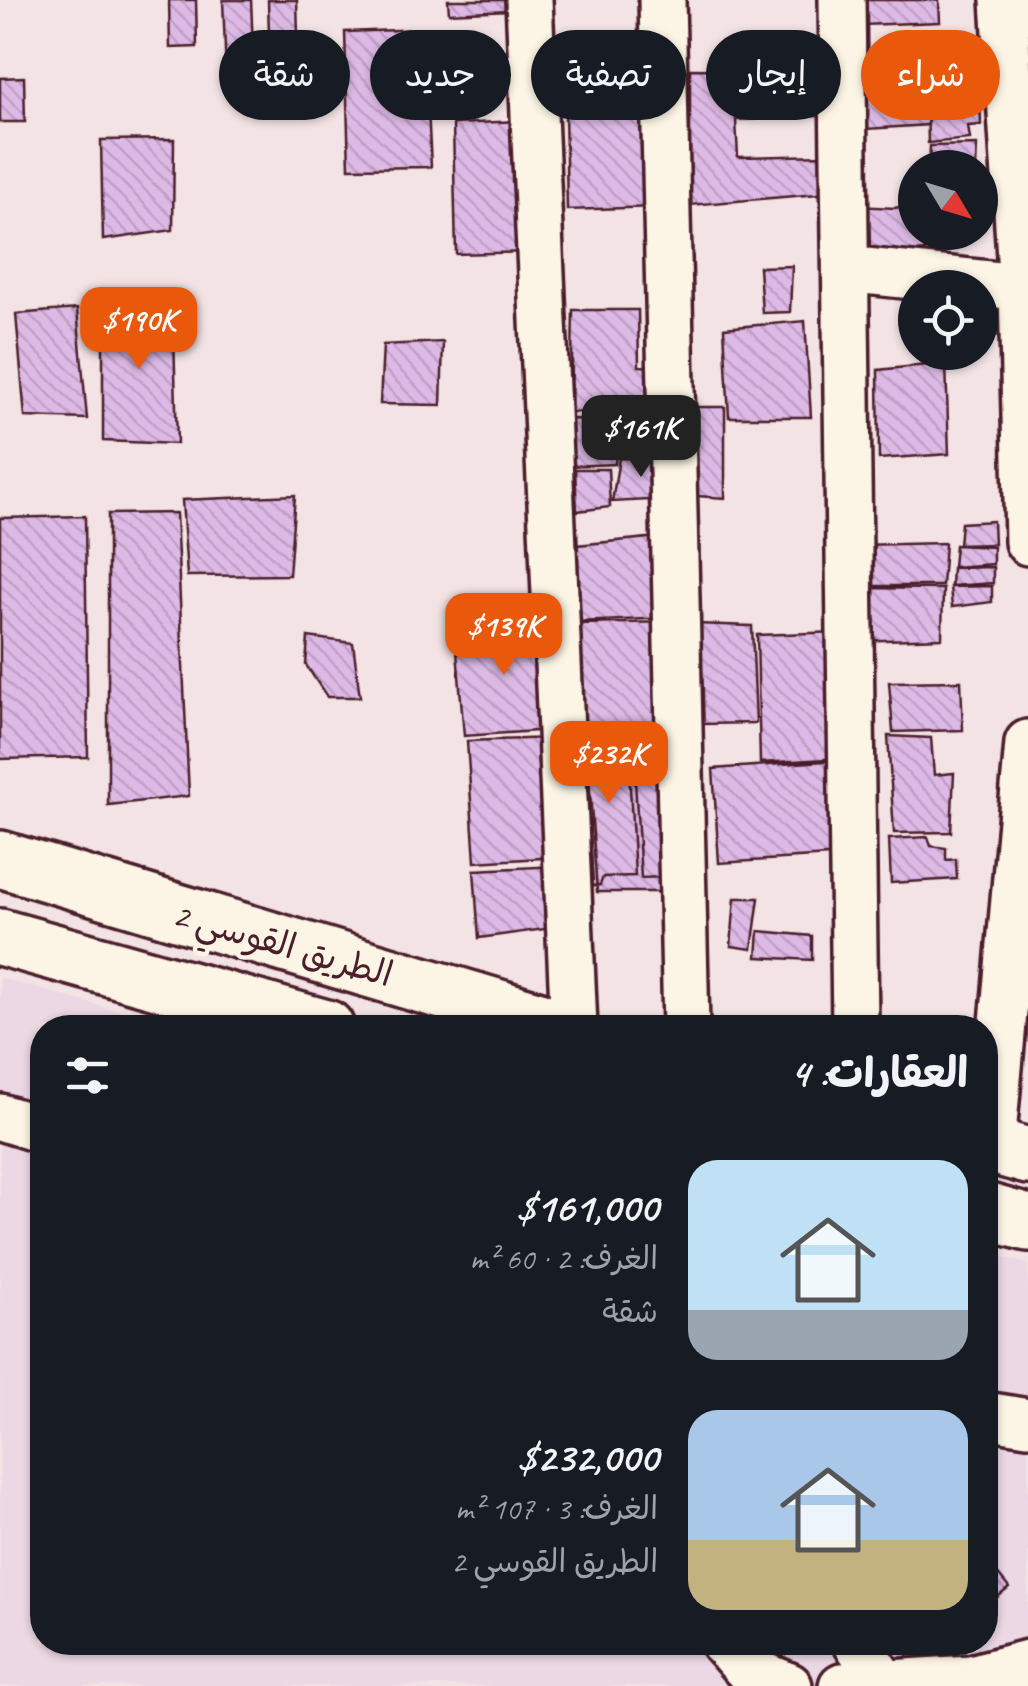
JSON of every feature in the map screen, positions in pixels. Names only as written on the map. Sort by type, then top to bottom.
[{"type":"highway","name":"الطريق القوسي 2","points":[[0,859],[522,1015]]},
{"type":"highway","name":"الطريق القوسي 2","points":[[0,937],[279,1015]]},
{"type":"highway","points":[[998,1214],[1028,1222]]},
{"type":"street","points":[[530,0],[573,1015]]},
{"type":"street","points":[[662,0],[686,1015]]},
{"type":"street","points":[[842,0],[855,1015]]},
{"type":"street","points":[[1004,0],[1025,289],[1028,542]]},
{"type":"street","points":[[846,269],[1025,289]]},
{"type":"street","points":[[1002,1149],[1028,743]]},
{"type":"street","points":[[0,1117],[30,1126]]},
{"type":"street","points":[[998,1417],[1028,1422]]},
{"type":"street","points":[[734,1655],[746,1668],[789,1686]]},
{"type":"street","points":[[858,1655],[863,1685],[993,1660]]},
{"type":"shaded area","points":[[0,978],[132,1015],[30,1015],[30,1655],[998,1655],[998,1256],[1028,1264],[1028,1686],[0,1686]]},
{"type":"building","points":[[169,0],[196,0],[197,47],[170,48]]},
{"type":"building","points":[[223,0],[251,0],[252,30],[224,30]]},
{"type":"building","points":[[268,0],[297,0],[298,30],[269,30]]},
{"type":"building","points":[[448,0],[509,0],[509,10],[449,13]]},
{"type":"building","points":[[861,0],[939,0],[940,22],[862,25]]},
{"type":"building","points":[[370,31],[370,120],[429,120],[431,167],[349,168],[350,32]]},
{"type":"building","points":[[690,69],[706,69],[706,120],[736,120],[738,157],[826,155],[829,193],[690,205]]},
{"type":"building","points":[[24,77],[25,122],[0,122],[0,78]]},
{"type":"building","points":[[861,79],[861,120],[928,120],[928,125],[851,130],[851,80]]},
{"type":"building","points":[[565,120],[652,120],[655,207],[567,210]]},
{"type":"building","points":[[927,120],[981,120],[981,125],[968,126],[970,139],[928,143]]},
{"type":"building","points":[[523,121],[529,252],[456,254],[453,124]]},
{"type":"building","points":[[174,139],[173,230],[103,240],[101,140]]},
{"type":"building","points":[[977,145],[977,150],[930,150],[930,146]]},
{"type":"building","points":[[856,206],[898,207],[898,250],[925,251],[863,258]]},
{"type":"building","points":[[792,266],[790,312],[762,313],[759,267]]},
{"type":"building","points":[[173,299],[177,444],[103,441],[103,303]]},
{"type":"building","points":[[77,309],[87,419],[25,417],[16,314]]},
{"type":"building","points":[[573,310],[638,310],[639,366],[663,367],[664,404],[619,403],[618,414],[571,412]]},
{"type":"building","points":[[805,321],[811,417],[729,417],[724,328]]},
{"type":"building","points":[[443,342],[441,405],[380,404],[383,345]]},
{"type":"building","points":[[878,370],[946,370],[949,454],[879,459]]},
{"type":"building","points":[[680,407],[725,407],[725,498],[682,495]]},
{"type":"building","points":[[572,419],[618,421],[615,464],[567,466]]},
{"type":"building","points":[[619,458],[666,459],[667,499],[612,502]]},
{"type":"building","points":[[575,469],[608,469],[610,507],[577,511]]},
{"type":"building","points":[[295,495],[289,575],[187,576],[182,500]]},
{"type":"building","points":[[176,513],[189,796],[108,805],[108,514]]},
{"type":"building","points":[[85,516],[88,757],[0,759],[0,518]]},
{"type":"building","points":[[993,521],[994,544],[959,545],[961,523]]},
{"type":"building","points":[[669,536],[670,618],[576,622],[577,545]]},
{"type":"building","points":[[945,543],[942,586],[859,586],[856,545]]},
{"type":"building","points":[[955,545],[993,547],[993,564],[953,567]]},
{"type":"building","points":[[993,567],[993,583],[951,586],[952,568]]},
{"type":"building","points":[[992,586],[992,602],[952,607],[950,587]]},
{"type":"building","points":[[855,588],[943,589],[942,638],[855,641]]},
{"type":"building","points":[[548,622],[550,730],[464,736],[455,627]]},
{"type":"building","points":[[670,622],[674,744],[585,743],[579,624]]},
{"type":"building","points":[[695,624],[752,626],[756,723],[703,724]]},
{"type":"building","points":[[838,632],[843,758],[760,763],[757,635]]},
{"type":"building","points":[[308,637],[353,643],[360,697],[327,697],[306,665]]},
{"type":"building","points":[[961,681],[963,730],[893,732],[889,682]]},
{"type":"building","points":[[675,730],[664,877],[641,878],[632,732]]},
{"type":"building","points":[[627,733],[635,876],[603,877],[600,885],[593,886],[584,735]]},
{"type":"building","points":[[888,736],[931,738],[934,775],[954,773],[951,832],[894,833]]},
{"type":"building","points":[[551,738],[558,857],[475,862],[467,741]]},
{"type":"building","points":[[674,746],[678,892],[597,892],[587,748]]},
{"type":"building","points":[[839,760],[844,855],[719,863],[713,769]]},
{"type":"building","points":[[928,837],[931,846],[946,848],[946,860],[956,859],[957,879],[891,883],[889,839]]},
{"type":"building","points":[[557,866],[560,927],[479,938],[474,870]]},
{"type":"building","points":[[735,898],[759,898],[752,949],[731,946]]},
{"type":"building","points":[[759,931],[812,936],[812,960],[757,957]]},
{"type":"building","points":[[998,1574],[1009,1588],[998,1597]]},
{"type":"building","points":[[886,1655],[907,1655],[911,1660],[898,1670]]}]
